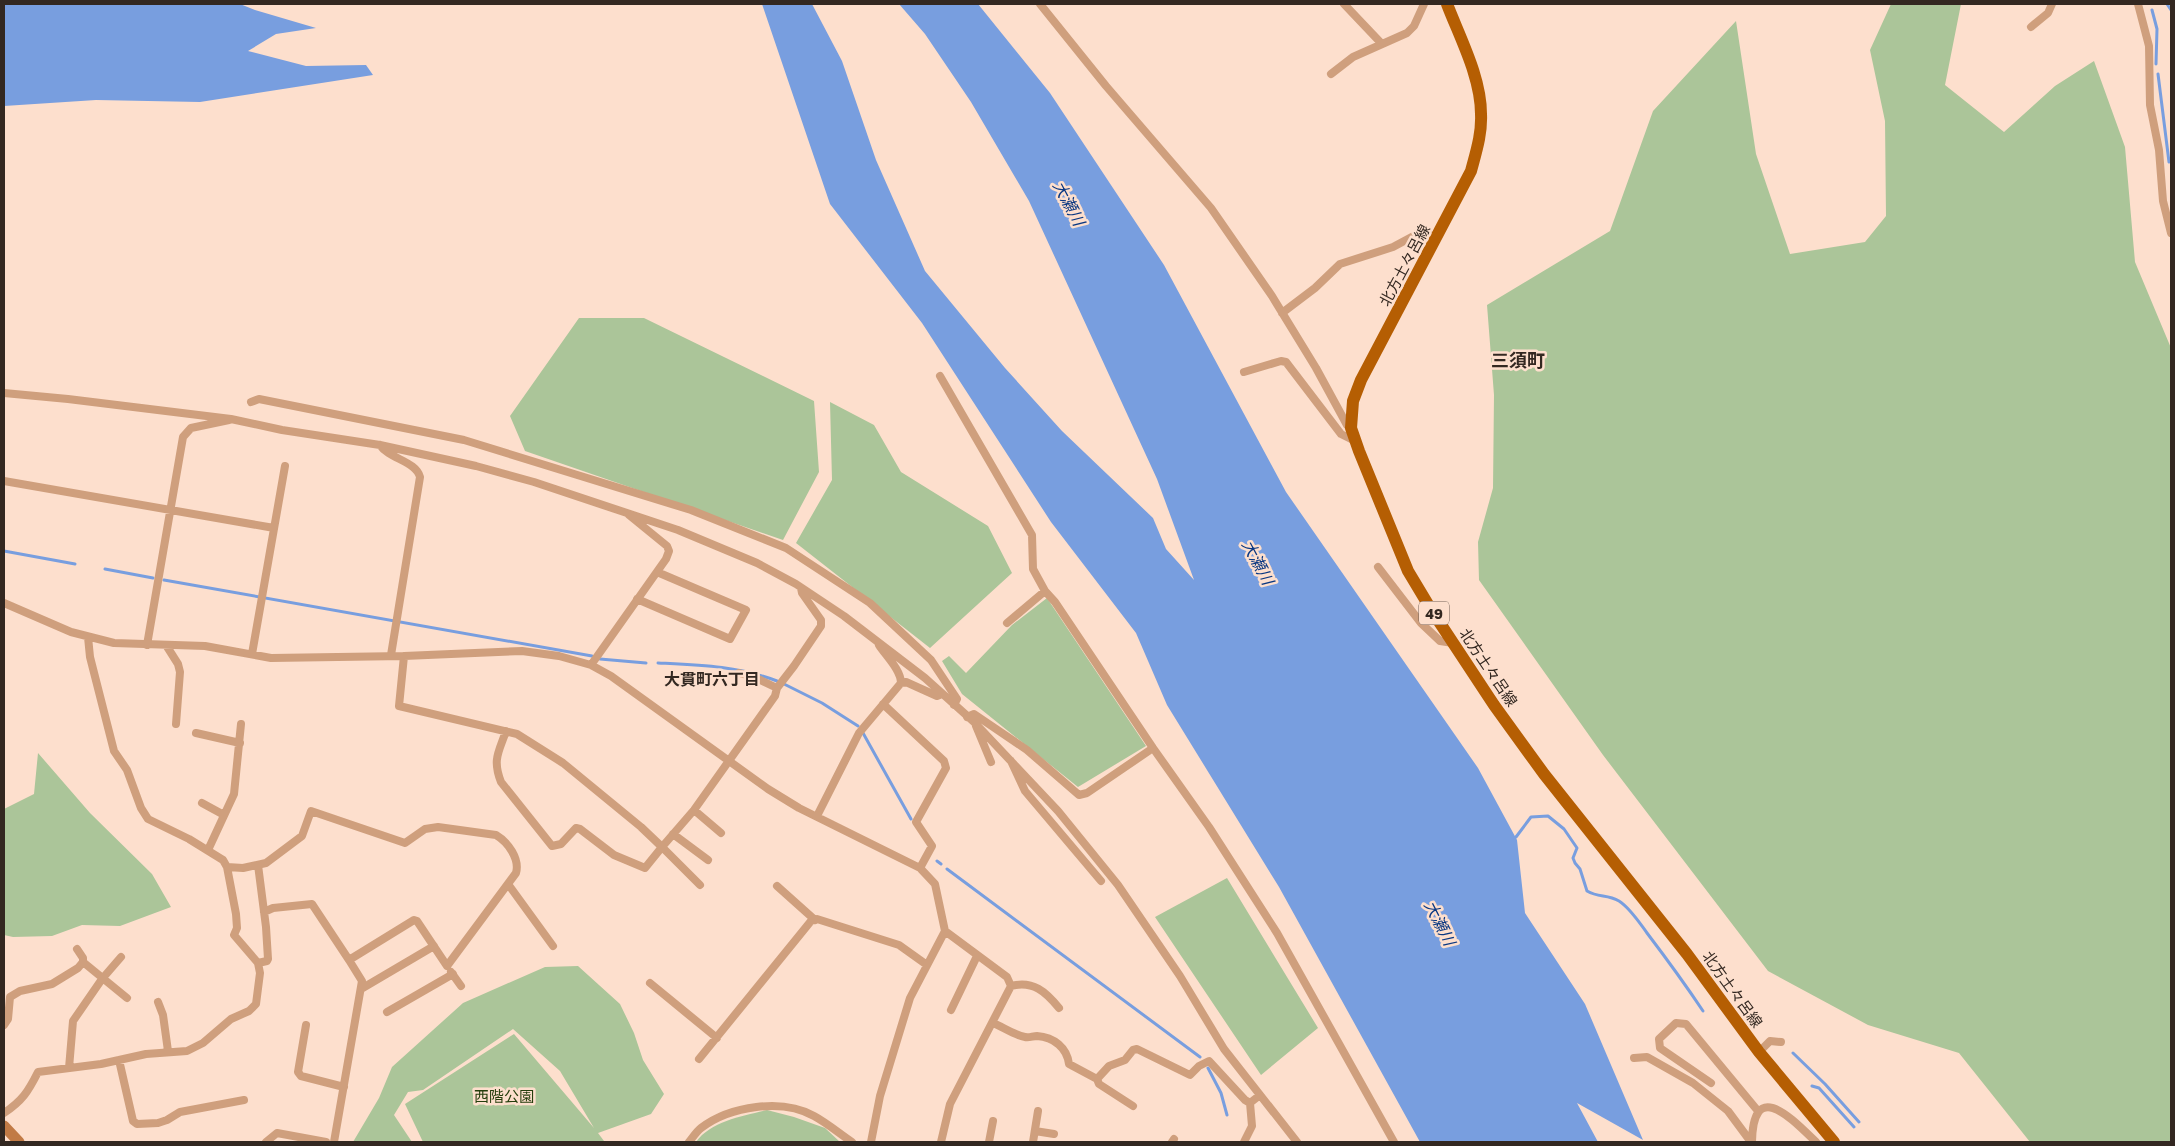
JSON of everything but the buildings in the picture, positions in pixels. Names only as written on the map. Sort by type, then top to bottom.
[{"type":"main road","name":"北方土々呂線","points":[[1447,4],[1474,76],[1482,113],[1480,142],[1471,171],[1361,380],[1353,401],[1351,428],[1355,441],[1408,571],[1494,705],[1544,774],[1687,954],[1759,1052],[1834,1142]]},
{"type":"street","points":[[1040,4],[1106,86],[1211,208],[1282,313],[1316,368],[1347,425],[1351,428]]},
{"type":"street","points":[[1344,4],[1381,43]]},
{"type":"street","points":[[1331,74],[1381,43],[1407,33],[1414,26],[1424,4]]},
{"type":"street","points":[[2031,27],[2048,13],[2052,4]]},
{"type":"street","points":[[2138,4],[2149,46],[2150,106],[2160,150],[2163,201],[2171,233]]},
{"type":"street","points":[[1282,313],[1346,261],[1393,247],[1421,232],[1436,238]]},
{"type":"street","points":[[1244,372],[1281,361],[1286,362],[1340,434],[1355,441]]},
{"type":"street","points":[[940,376],[1032,535],[1033,570],[1153,748],[1209,827],[1278,933],[1394,1142]]},
{"type":"street","points":[[4,393],[231,419],[282,430],[380,445],[476,466],[623,511],[720,547],[757,563],[801,587],[874,638],[942,694],[1011,760],[1058,811],[1118,885],[1180,976],[1224,1049],[1297,1142]]},
{"type":"street","points":[[251,402],[260,399],[464,440],[691,510],[786,548],[877,610],[931,660],[957,699],[954,705]]},
{"type":"street","points":[[147,645],[180,448],[186,431],[191,428],[221,423],[231,419]]},
{"type":"street","points":[[380,445],[384,451],[416,469],[420,477],[391,655]]},
{"type":"street","points":[[252,654],[285,466]]},
{"type":"street","points":[[4,481],[274,528]]},
{"type":"street","points":[[591,665],[669,551],[667,546],[623,511]]},
{"type":"street","points":[[1378,567],[1421,623],[1440,640],[1453,643]]},
{"type":"street","points":[[637,599],[730,640],[746,610],[656,572]]},
{"type":"street","points":[[506,731],[495,762],[497,771],[502,782],[552,846],[560,844],[576,828],[580,829],[614,855],[645,868],[694,810],[775,696],[777,688],[821,626],[821,620],[802,592],[801,587]]},
{"type":"street","points":[[1008,623],[1045,590]]},
{"type":"street","points":[[4,603],[88,638],[114,643],[205,646],[271,658],[404,656],[522,651],[559,656],[591,665],[639,694],[768,789],[920,868],[935,884],[945,931],[910,998],[880,1096],[871,1142]]},
{"type":"street","points":[[4,1113],[18,1104],[28,1092],[38,1072],[168,1051],[187,1051],[203,1043],[232,1019],[249,1011],[256,1004],[260,973],[258,963],[234,935],[237,928],[236,914],[227,867],[223,860],[208,850],[148,819],[141,808],[127,770],[114,751],[90,657],[88,638]]},
{"type":"street","points":[[874,638],[901,678],[901,683]]},
{"type":"street","points":[[166,645],[178,664],[180,672],[176,724]]},
{"type":"street","points":[[404,656],[398,706],[518,734],[563,763],[642,826],[700,885]]},
{"type":"street","points":[[739,673],[754,677],[777,688]]},
{"type":"street","points":[[817,816],[859,733],[901,683],[906,682],[937,696],[942,694]]},
{"type":"street","points":[[883,704],[944,762],[946,768],[916,822],[932,846],[920,868]]},
{"type":"street","points":[[971,720],[974,714],[1027,750],[1080,795],[1087,794],[1153,748]]},
{"type":"street","points":[[971,720],[991,762]]},
{"type":"street","points":[[208,850],[234,794],[241,724]]},
{"type":"street","points":[[196,733],[240,743]]},
{"type":"street","points":[[1011,760],[1014,771],[1025,791],[1102,881]]},
{"type":"street","points":[[202,803],[224,815]]},
{"type":"street","points":[[694,810],[721,833]]},
{"type":"street","points":[[227,867],[243,868],[266,863],[302,836],[311,812],[405,843],[425,829],[438,827],[496,835],[503,840],[518,866],[516,873],[447,966]]},
{"type":"street","points":[[673,834],[708,860]]},
{"type":"street","points":[[258,865],[268,959],[267,962],[258,963]]},
{"type":"street","points":[[508,884],[552,946]]},
{"type":"street","points":[[777,886],[815,920],[899,945],[927,965]]},
{"type":"street","points":[[264,912],[273,908],[312,904],[362,981],[334,1142]]},
{"type":"street","points":[[349,960],[414,920],[417,921],[461,986]]},
{"type":"street","points":[[699,1059],[811,921],[815,920]]},
{"type":"street","points":[[941,1142],[950,1104],[1011,986],[1007,977],[993,965],[977,956],[945,931]]},
{"type":"street","points":[[361,989],[434,946]]},
{"type":"street","points":[[77,949],[83,958],[83,962],[126,998]]},
{"type":"street","points":[[951,1010],[977,956]]},
{"type":"street","points":[[69,1068],[71,1025],[102,979],[121,957]]},
{"type":"street","points":[[4,1025],[8,1018],[10,997],[20,991],[52,984],[78,968],[83,962]]},
{"type":"street","points":[[387,1012],[453,974]]},
{"type":"street","points":[[650,983],[717,1038]]},
{"type":"street","points":[[1011,986],[1031,986],[1048,994],[1059,1008]]},
{"type":"street","points":[[158,1002],[163,1015],[168,1051]]},
{"type":"street","points":[[993,1023],[1027,1038],[1036,1036],[1047,1038],[1066,1050],[1069,1064],[1097,1079],[1099,1084],[1133,1106]]},
{"type":"street","points":[[1711,1083],[1660,1048],[1659,1039],[1676,1023],[1686,1024],[1758,1111]]},
{"type":"street","points":[[306,1025],[298,1072],[301,1076],[344,1087]]},
{"type":"street","points":[[1759,1052],[1770,1041],[1782,1042]]},
{"type":"street","points":[[1097,1079],[1109,1066],[1124,1060],[1136,1049],[1190,1076],[1199,1066],[1209,1061],[1235,1091],[1250,1104],[1252,1126],[1244,1142]]},
{"type":"street","points":[[1634,1058],[1647,1057],[1693,1083],[1728,1111],[1752,1142]]},
{"type":"street","points":[[119,1060],[133,1121],[137,1124],[158,1123],[180,1112],[244,1100]]},
{"type":"street","points":[[1250,1104],[1260,1096]]},
{"type":"street","points":[[689,1142],[700,1128],[725,1114],[750,1108],[783,1106],[813,1115],[852,1142]]},
{"type":"street","points":[[1752,1142],[1752,1126],[1758,1111],[1763,1108],[1772,1108],[1785,1113],[1816,1142]]},
{"type":"street","points":[[1033,1142],[1038,1111]]},
{"type":"street","points":[[989,1142],[993,1121]]},
{"type":"street","points":[[4,1126],[14,1140]]},
{"type":"street","points":[[1035,1131],[1054,1134]]},
{"type":"street","points":[[266,1142],[277,1133],[326,1142]]},
{"type":"green space","points":[[1891,4],[1961,4],[1945,85],[2004,132],[2055,86],[2094,61],[2125,147],[2135,262],[2171,348],[2171,1142],[2030,1142],[1959,1053],[1868,1025],[1768,971],[1603,755],[1479,580],[1478,542],[1493,488],[1494,395],[1487,305],[1610,231],[1653,111],[1736,21],[1756,154],[1790,254],[1865,242],[1886,216],[1885,121],[1870,50]]},
{"type":"green space","points":[[579,318],[644,318],[814,401],[819,472],[783,540],[525,451],[510,416]]},
{"type":"green space","points":[[830,402],[874,425],[901,472],[988,526],[1012,573],[930,648],[796,543],[832,480]]},
{"type":"green space","points":[[1047,598],[1146,746],[1078,787],[962,694],[942,661],[949,656],[966,673],[1012,625]]},
{"type":"green space","points":[[38,753],[90,813],[152,874],[171,907],[120,926],[82,925],[52,936],[13,937],[4,935],[4,809],[34,794]]},
{"type":"green space","points":[[1227,878],[1318,1028],[1261,1075],[1155,917]]},
{"type":"green space","name":"西階公園","points":[[578,966],[620,1004],[634,1033],[643,1060],[664,1094],[651,1114],[598,1133],[604,1141],[631,1142],[423,1142],[405,1104],[514,1034],[594,1128],[560,1071],[513,1029],[423,1090],[408,1092],[394,1115],[412,1142],[353,1142],[379,1098],[392,1067],[463,1003],[545,967]]},
{"type":"green space","points":[[767,1110],[825,1128],[840,1142],[696,1142],[702,1135],[719,1124]]},
{"type":"water","points":[[4,4],[240,4],[316,28],[276,34],[248,51],[306,66],[366,65],[373,75],[200,102],[96,100],[4,106]]},
{"type":"water","name":"大瀬川","points":[[762,4],[812,4],[842,61],[876,160],[925,271],[1005,368],[1062,431],[1153,518],[1166,549],[1194,580],[1157,479],[1029,201],[971,102],[925,34],[899,4],[978,4],[1050,93],[1164,265],[1286,492],[1478,768],[1517,840],[1525,913],[1585,1004],[1643,1140],[1577,1103],[1598,1142],[1420,1142],[1279,887],[1167,705],[1136,633],[1051,522],[922,323],[830,204]]},
{"type":"waterway","points":[[2167,4],[2171,10]]},
{"type":"waterway","points":[[2152,10],[2157,29],[2156,64]]},
{"type":"waterway","points":[[2158,74],[2169,162]]},
{"type":"waterway","points":[[4,551],[75,564]]},
{"type":"waterway","points":[[105,569],[153,578]]},
{"type":"waterway","points":[[164,580],[592,656]]},
{"type":"waterway","points":[[600,659],[646,663]]},
{"type":"waterway","points":[[658,663],[733,669],[777,681]]},
{"type":"waterway","points":[[784,684],[822,703],[858,726]]},
{"type":"waterway","points":[[863,733],[911,819]]},
{"type":"waterway","points":[[1516,837],[1531,817],[1548,816],[1564,829],[1577,848],[1573,858],[1580,869],[1587,891],[1595,895],[1615,899],[1627,907],[1703,1011]]},
{"type":"waterway","points":[[937,861],[941,864]]},
{"type":"waterway","points":[[947,869],[1200,1057]]},
{"type":"waterway","points":[[1793,1053],[1825,1084],[1859,1122]]},
{"type":"waterway","points":[[1208,1068],[1221,1093],[1227,1115]]},
{"type":"waterway","points":[[1812,1086],[1819,1088],[1854,1127]]},
{"type":"district","name":"三須町","points":[[1518,360]]},
{"type":"district","name":"大貫町六丁目","points":[[712,679]]}]
